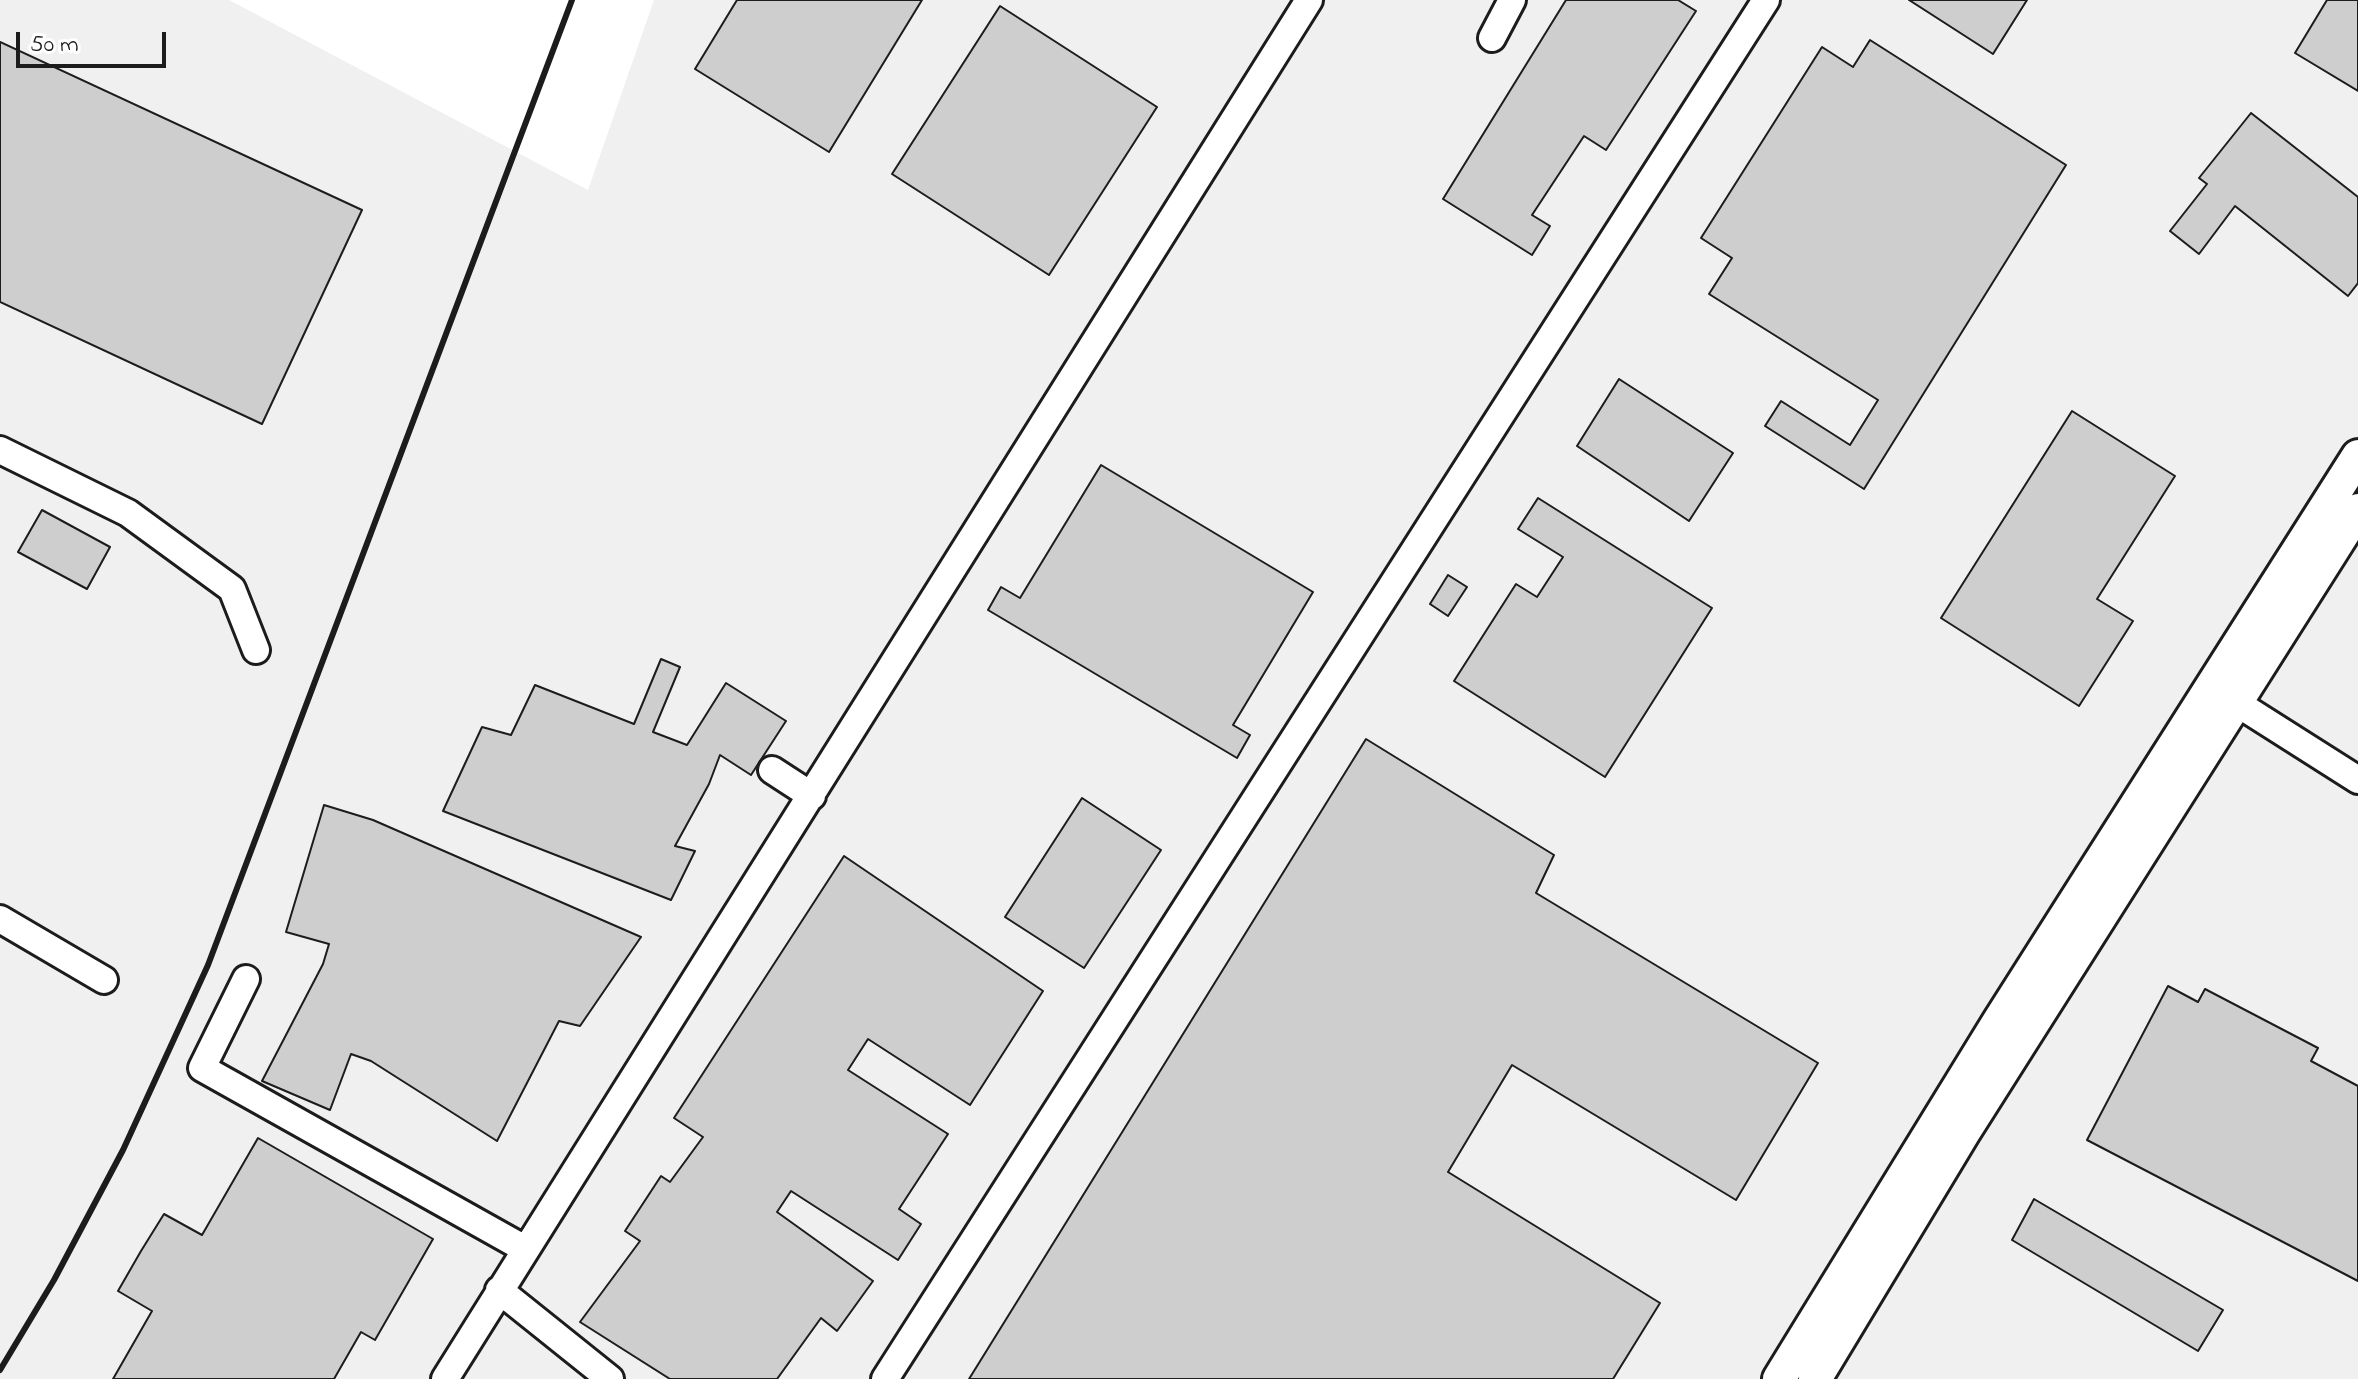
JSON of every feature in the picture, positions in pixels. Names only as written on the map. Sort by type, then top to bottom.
[{"type":"main road","points":[[1815,1379],[2224,695],[2358,456]]},
{"type":"main road","points":[[1779,1379],[1847,1263],[2224,695],[2358,510]]},
{"type":"street","points":[[445,1379],[812,796],[1007,476],[1309,0]]},
{"type":"street","points":[[1492,38],[1512,0]]},
{"type":"street","points":[[885,1379],[1766,0]]},
{"type":"street","points":[[0,450],[128,513],[232,589],[256,650]]},
{"type":"street","points":[[2224,695],[2358,780]]},
{"type":"street","points":[[772,770],[812,796]]},
{"type":"street","points":[[0,919],[104,980]]},
{"type":"street","points":[[246,979],[202,1068],[525,1249]]},
{"type":"street","points":[[499,1290],[610,1379]]},
{"type":"shaded area","points":[[0,0],[229,0],[588,190],[654,0],[2358,0],[2358,1379],[0,1379]]},
{"type":"building","points":[[737,0],[922,0],[829,152],[695,69]]},
{"type":"building","points":[[1566,0],[1678,0],[1696,11],[1606,150],[1584,136],[1532,215],[1550,226],[1532,255],[1443,199]]},
{"type":"building","points":[[1909,0],[2027,0],[1993,54]]},
{"type":"building","points":[[2327,0],[2358,0],[2358,91],[2295,53]]},
{"type":"building","points":[[1000,6],[1157,107],[1049,275],[892,174]]},
{"type":"building","points":[[1870,40],[2066,165],[1864,489],[1765,426],[1781,401],[1850,445],[1878,400],[1709,294],[1732,258],[1701,238],[1822,47],[1853,67]]},
{"type":"building","points":[[0,42],[362,210],[262,424],[0,302]]},
{"type":"building","points":[[2251,113],[2358,197],[2358,283],[2348,296],[2235,206],[2199,254],[2170,231],[2207,184],[2199,178]]},
{"type":"building","points":[[1619,379],[1733,453],[1689,521],[1577,446]]},
{"type":"building","points":[[2072,411],[2175,476],[2097,599],[2133,621],[2079,706],[1941,618]]},
{"type":"building","points":[[1101,465],[1313,592],[1233,725],[1250,735],[1237,758],[988,610],[1001,587],[1020,598]]},
{"type":"building","points":[[1538,498],[1712,608],[1605,777],[1454,681],[1516,584],[1537,597],[1563,557],[1518,529]]},
{"type":"building","points":[[42,510],[110,547],[87,589],[18,552]]},
{"type":"building","points":[[1448,575],[1467,587],[1448,616],[1430,604]]},
{"type":"building","points":[[661,659],[680,667],[653,732],[687,745],[726,683],[786,721],[751,775],[720,755],[709,784],[675,846],[695,851],[671,900],[443,811],[482,727],[511,735],[535,685],[634,724]]},
{"type":"building","points":[[1366,739],[1554,855],[1536,893],[1818,1063],[1736,1200],[1512,1065],[1448,1172],[1660,1303],[1613,1379],[969,1379]]},
{"type":"building","points":[[1082,798],[1161,850],[1084,968],[1005,917]]},
{"type":"building","points":[[324,805],[373,820],[641,937],[580,1026],[559,1021],[497,1141],[371,1061],[351,1054],[330,1110],[262,1081],[323,964],[329,944],[286,932]]},
{"type":"building","points":[[844,856],[1043,991],[970,1105],[868,1039],[848,1070],[948,1134],[899,1209],[921,1224],[898,1260],[791,1191],[777,1212],[873,1281],[837,1331],[821,1318],[777,1379],[670,1379],[580,1322],[640,1241],[625,1231],[661,1176],[670,1182],[703,1137],[674,1118]]},
{"type":"building","points":[[2168,986],[2198,1002],[2205,989],[2318,1048],[2311,1061],[2358,1086],[2358,1281],[2087,1140]]},
{"type":"building","points":[[258,1138],[433,1239],[375,1340],[361,1332],[334,1379],[113,1379],[152,1311],[118,1291],[141,1251],[164,1214],[202,1235]]},
{"type":"building","points":[[2034,1199],[2223,1310],[2198,1351],[2012,1240]]},
{"type":"railway","points":[[0,1370],[54,1280],[123,1150],[208,965],[572,0]]}]
